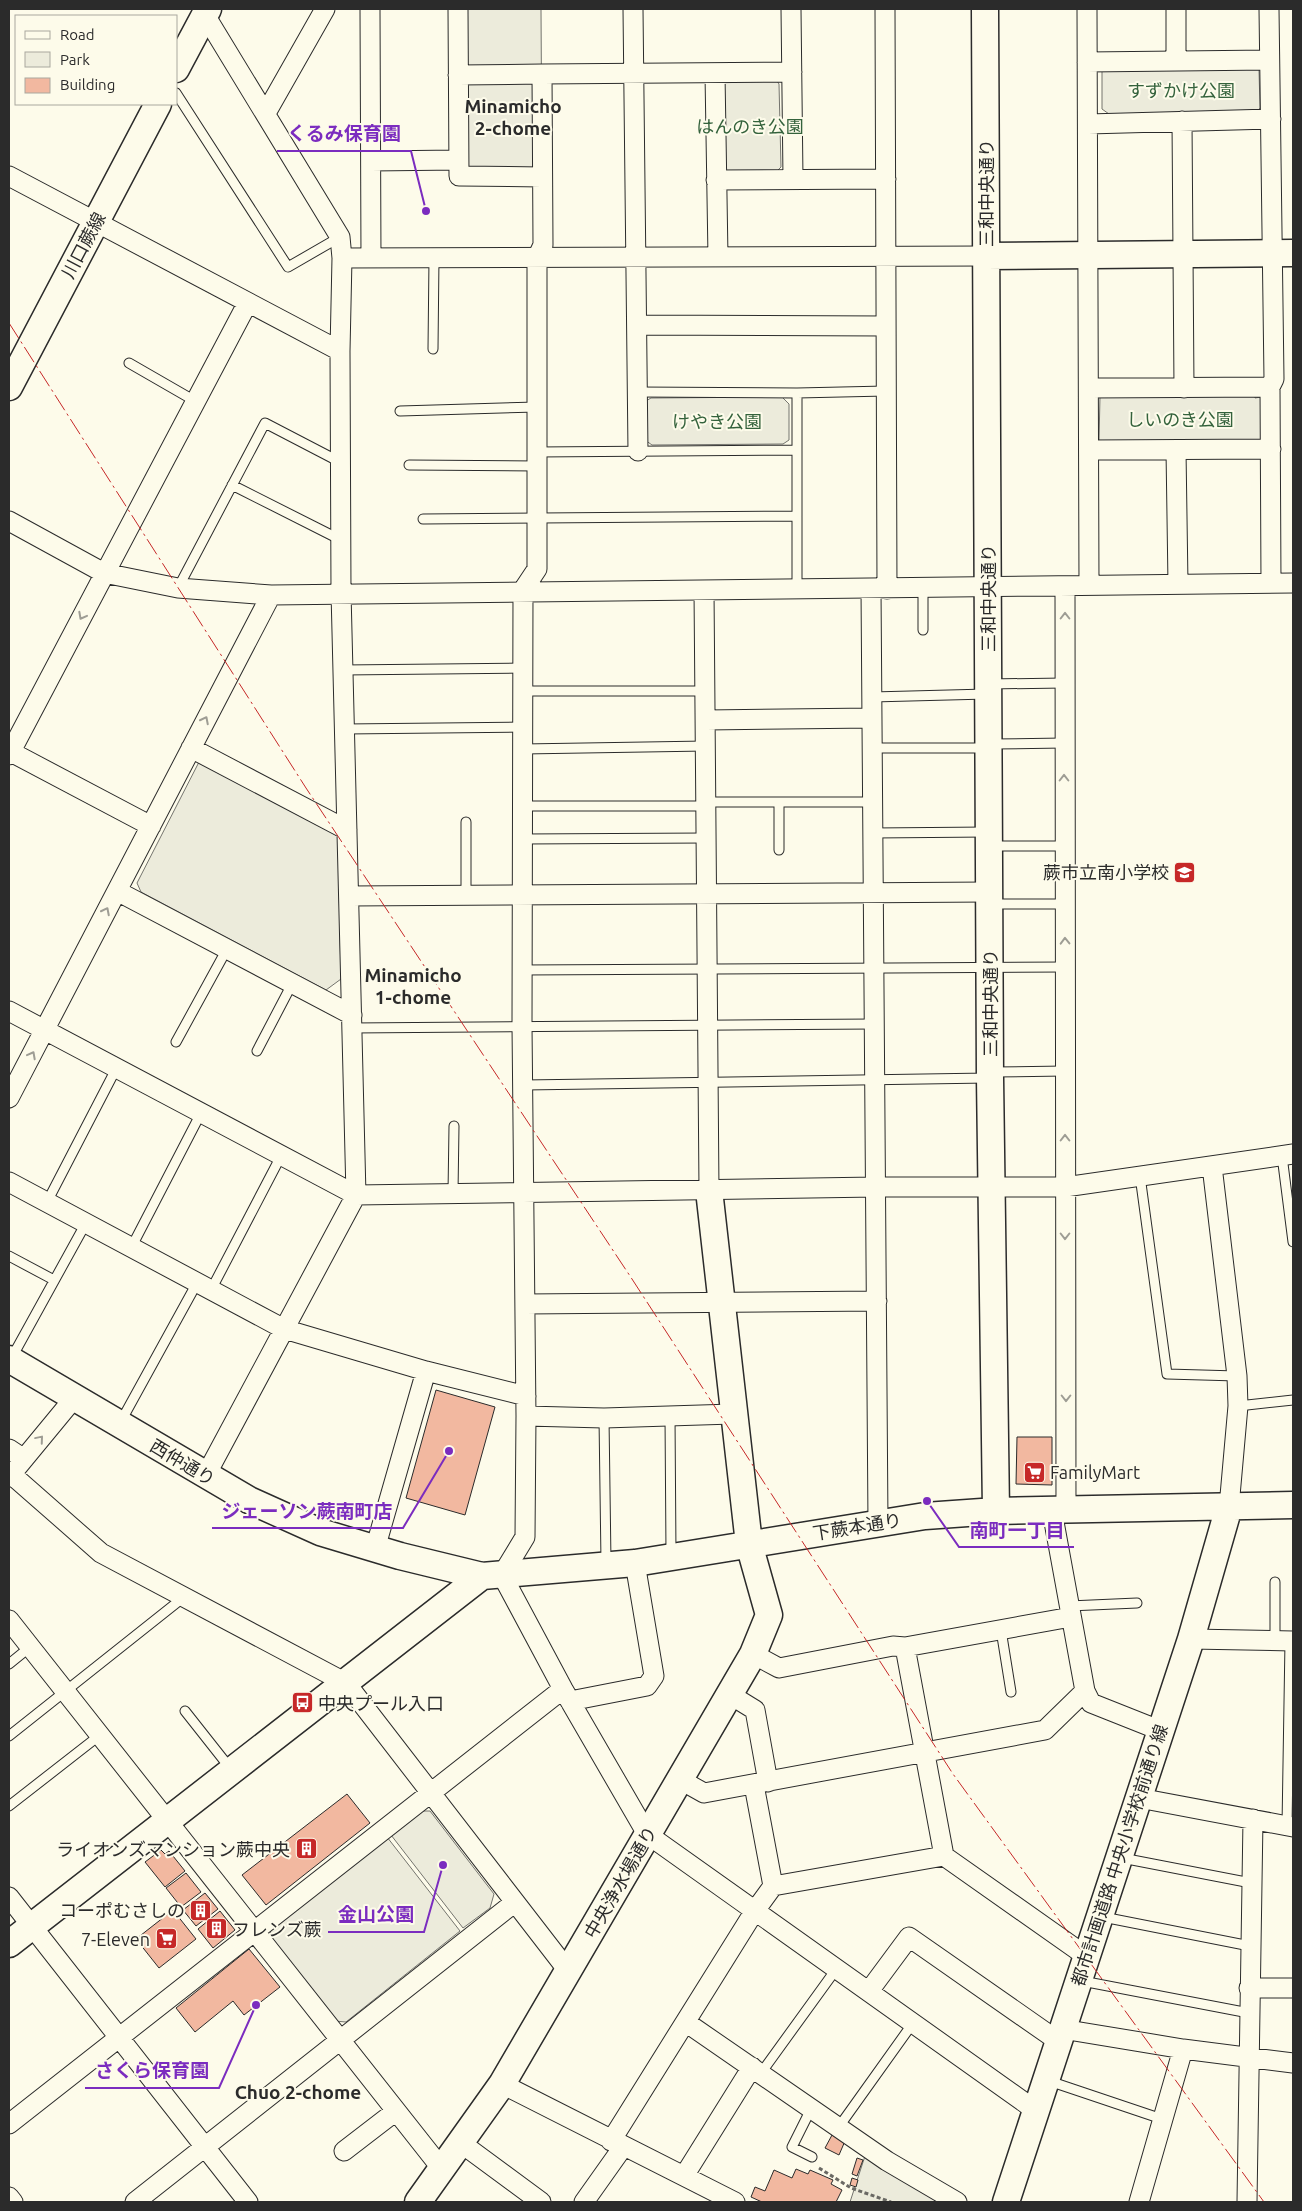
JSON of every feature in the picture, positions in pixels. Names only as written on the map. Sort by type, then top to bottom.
[{"type":"street","points":[[266,113],[325,9]]},
{"type":"street","points":[[370,9],[371,258]]},
{"type":"street","points":[[458,9],[459,176],[542,177]]},
{"type":"street","points":[[633,9],[638,451]]},
{"type":"street","points":[[790,9],[793,179]]},
{"type":"street","points":[[878,1523],[872,696],[879,589],[886,391],[885,9]]},
{"type":"street","name":"三和中央通り","points":[[985,9],[989,839],[996,1511]]},
{"type":"street","points":[[1087,9],[1089,585]]},
{"type":"street","points":[[1176,9],[1176,60]]},
{"type":"street","points":[[1269,9],[1270,119],[1283,253],[1274,379],[1270,387],[1272,583]]},
{"type":"street","points":[[206,1475],[356,1195],[341,592],[340,351],[342,258],[340,237],[207,12]]},
{"type":"street","points":[[178,65],[207,12]]},
{"type":"street","points":[[1087,62],[1269,60]]},
{"type":"street","points":[[458,74],[715,74],[792,72]]},
{"type":"street","points":[[9,1944],[346,1683],[492,1575],[525,1537],[526,1396],[522,1026],[523,590],[537,569],[537,258],[544,246],[542,74]]},
{"type":"street","points":[[715,74],[718,257]]},
{"type":"street","name":"川口蕨線","points":[[9,386],[157,105]]},
{"type":"street","points":[[1088,124],[1270,119]]},
{"type":"street","points":[[1182,121],[1184,388]]},
{"type":"street","points":[[370,161],[458,160]]},
{"type":"street","points":[[9,176],[96,221],[247,304],[340,351]]},
{"type":"street","points":[[716,180],[886,179]]},
{"type":"street","points":[[342,258],[636,258],[1283,253]]},
{"type":"street","points":[[151,826],[9,752],[247,304]]},
{"type":"street","points":[[637,325],[886,326]]},
{"type":"street","points":[[1089,388],[1270,387]]},
{"type":"street","points":[[1089,450],[1270,449]]},
{"type":"street","points":[[1176,450],[1178,584]]},
{"type":"street","points":[[9,522],[104,573],[178,588],[271,595],[341,592],[923,589],[1293,583]]},
{"type":"street","points":[[1065,587],[1065,1187],[1059,1511],[1070,1612],[1085,1691],[1091,1703],[1159,1730]]},
{"type":"street","points":[[704,590],[710,1190]]},
{"type":"street","points":[[9,1098],[271,595]]},
{"type":"street","points":[[706,720],[872,718]]},
{"type":"street","points":[[191,748],[348,830]]},
{"type":"street","points":[[117,891],[292,984],[352,1022]]},
{"type":"street","points":[[349,896],[874,894],[990,898]]},
{"type":"street","points":[[9,1011],[356,1195],[876,1187],[1065,1187],[1287,1155]]},
{"type":"street","points":[[1212,1166],[1237,1376],[1238,1406],[1229,1507]]},
{"type":"street","points":[[9,1182],[284,1329],[426,1371],[526,1396]]},
{"type":"street","name":"中央浄水場通り","points":[[418,2202],[502,2084],[569,1972],[647,1834],[753,1654],[769,1615],[748,1544],[710,1190]]},
{"type":"street","points":[[525,1304],[877,1301]]},
{"type":"street","name":"西仲通り","points":[[9,1360],[249,1500],[311,1528],[375,1548],[492,1575]]},
{"type":"street","points":[[375,1548],[426,1371]]},
{"type":"street","points":[[75,1397],[16,1454],[10,1476],[100,1553],[346,1683],[429,1794],[569,1972]]},
{"type":"street","points":[[526,1416],[604,1418],[733,1414]]},
{"type":"street","name":"下蕨本通り","points":[[492,1575],[635,1563],[925,1516],[996,1511],[1293,1506]]},
{"type":"street","name":"都市計画道路 中央小学校前通り線","points":[[1006,2202],[1159,1730],[1191,1639],[1229,1507]]},
{"type":"street","points":[[9,2124],[429,1794],[566,1695],[648,1686],[654,1676],[635,1563]]},
{"type":"street","points":[[492,1575],[566,1695],[647,1834],[754,1912],[837,1968],[1035,2110]]},
{"type":"street","points":[[753,1654],[780,1668],[893,1646],[905,1647],[1000,1630],[1070,1612]]},
{"type":"street","points":[[9,1620],[442,2169]]},
{"type":"street","points":[[1191,1639],[1286,1640]]},
{"type":"street","points":[[905,1647],[944,1856],[1086,1956]]},
{"type":"street","points":[[679,1780],[704,1793],[924,1754],[1045,1730],[1085,1691]]},
{"type":"street","points":[[587,2201],[617,2144],[687,2023],[754,1912],[773,1886],[755,1710],[729,1694]]},
{"type":"street","points":[[1138,1798],[1290,1826]]},
{"type":"street","points":[[1247,2202],[1253,1819]]},
{"type":"street","points":[[773,1886],[944,1856]]},
{"type":"street","points":[[9,1897],[248,2202]]},
{"type":"street","points":[[135,2202],[514,1903]]},
{"type":"street","points":[[869,1991],[909,1937],[1060,2035],[1293,2063]]},
{"type":"street","points":[[1249,1988],[1293,1988]]},
{"type":"street","points":[[687,2023],[887,2161],[957,2202]]},
{"type":"street","points":[[1139,2202],[1183,2049]]},
{"type":"street","points":[[684,2176],[757,2070]]},
{"type":"street","points":[[502,2084],[617,2144],[735,2202]]},
{"type":"street","points":[[344,2151],[396,2111]]},
{"type":"street","points":[[460,2143],[541,2202]]},
{"type":"street","points":[[9,2196],[13,2202]]},
{"type":"lane","points":[[178,96],[288,268],[340,237]]},
{"type":"lane","points":[[433,349],[434,258]]},
{"type":"lane","points":[[129,363],[195,400]]},
{"type":"lane","points":[[638,392],[796,393],[886,391]]},
{"type":"lane","points":[[796,393],[797,590]]},
{"type":"lane","points":[[400,411],[537,407]]},
{"type":"lane","points":[[178,588],[265,424],[340,462]]},
{"type":"lane","points":[[409,465],[537,459],[638,451],[797,450]]},
{"type":"lane","points":[[232,485],[341,540]]},
{"type":"lane","points":[[423,519],[797,516]]},
{"type":"lane","points":[[923,589],[923,630]]},
{"type":"lane","points":[[343,670],[523,668]]},
{"type":"lane","points":[[872,696],[1064,683]]},
{"type":"lane","points":[[523,691],[705,692]]},
{"type":"lane","points":[[345,729],[523,727]]},
{"type":"lane","points":[[872,748],[1064,743]]},
{"type":"lane","points":[[523,748],[706,746]]},
{"type":"lane","points":[[779,802],[779,850]]},
{"type":"lane","points":[[523,806],[872,802]]},
{"type":"lane","points":[[466,822],[466,896]]},
{"type":"lane","points":[[873,833],[989,839],[1065,846]]},
{"type":"lane","points":[[523,839],[707,838]]},
{"type":"lane","points":[[990,898],[1064,904]]},
{"type":"lane","points":[[176,1042],[227,949]]},
{"type":"lane","points":[[522,970],[1065,967]]},
{"type":"lane","points":[[257,1051],[292,984]]},
{"type":"lane","points":[[352,1022],[522,1026],[875,1024]]},
{"type":"lane","points":[[46,1202],[116,1069]]},
{"type":"lane","points":[[524,1085],[875,1079],[1065,1071]]},
{"type":"lane","points":[[131,1248],[201,1113]]},
{"type":"lane","points":[[453,1193],[454,1126]]},
{"type":"lane","points":[[1287,1155],[1293,1242]]},
{"type":"lane","points":[[120,1424],[281,1156]]},
{"type":"lane","points":[[1140,1176],[1167,1374],[1237,1376]]},
{"type":"lane","points":[[9,1360],[86,1223]]},
{"type":"lane","points":[[9,1256],[54,1280]]},
{"type":"lane","points":[[1238,1406],[1293,1400]]},
{"type":"lane","points":[[670,1416],[671,1557]]},
{"type":"lane","points":[[604,1418],[606,1566]]},
{"type":"lane","points":[[1275,1582],[1286,1640],[1290,1826]]},
{"type":"lane","points":[[9,1736],[184,1597]]},
{"type":"lane","points":[[1070,1612],[1137,1603]]},
{"type":"lane","points":[[1000,1630],[1011,1692]]},
{"type":"lane","points":[[9,1664],[30,1647]]},
{"type":"lane","points":[[185,1711],[232,1771]]},
{"type":"lane","points":[[9,1806],[100,1735]]},
{"type":"lane","points":[[1119,1857],[1251,1883]]},
{"type":"lane","points":[[1099,1916],[1250,1946]]},
{"type":"lane","points":[[757,2070],[837,1968]]},
{"type":"lane","points":[[1078,1980],[1249,2013]]},
{"type":"lane","points":[[838,2128],[913,2023]]},
{"type":"lane","points":[[1045,2080],[1162,2119]]},
{"type":"lane","points":[[811,2109],[792,2147],[812,2157]]},
{"type":"path","points":[[812,2157],[822,2161],[819,2167],[840,2181],[891,2202]]},
{"type":"green space","points":[[458,9],[541,9],[542,177],[459,176]]},
{"type":"green space","name":"すずかけ公園","points":[[1255,65],[1259,70],[1260,108],[1255,113],[1109,114],[1102,109],[1102,70]]},
{"type":"green space","name":"はんのき公園","points":[[725,78],[775,78],[779,84],[781,167],[775,173],[725,174],[720,83]]},
{"type":"green space","name":"しいのき公園","points":[[1255,393],[1255,398],[1261,397],[1261,439],[1256,444],[1099,441],[1100,396]]},
{"type":"green space","name":"けやき公園","points":[[782,397],[789,404],[789,440],[783,444],[652,445],[645,440],[644,402],[651,398]]},
{"type":"green space","points":[[199,762],[338,836],[341,979],[326,990],[141,892],[137,883]]},
{"type":"green space","points":[[421,1811],[430,1811],[494,1894],[490,1908],[463,1928],[391,1835]]},
{"type":"green space","points":[[387,1837],[460,1931],[346,2022],[334,2021],[269,1937],[271,1930]]},
{"type":"green space","points":[[865,2156],[946,2202],[850,2202]]},
{"type":"building","points":[[436,1390],[495,1407],[465,1515],[406,1498]]},
{"type":"building","points":[[1017,1437],[1052,1437],[1052,1485],[1016,1484]]},
{"type":"building","name":"ライオンズマンション蕨中央","points":[[347,1794],[370,1823],[266,1905],[242,1875]]},
{"type":"building","points":[[161,1850],[165,1854],[169,1851],[185,1871],[165,1887],[145,1862]]},
{"type":"building","points":[[186,1873],[201,1892],[181,1907],[166,1888]]},
{"type":"building","name":"コーポむさしの","points":[[205,1893],[218,1909],[196,1926],[183,1910]]},
{"type":"building","points":[[173,1910],[196,1939],[159,1968],[136,1939]]},
{"type":"building","name":"フレンズ蕨","points":[[220,1911],[235,1930],[213,1948],[198,1929]]},
{"type":"building","points":[[249,1949],[280,1987],[244,2015],[233,2001],[195,2032],[176,2008]]},
{"type":"building","points":[[832,2135],[845,2141],[839,2155],[825,2148]]},
{"type":"building","points":[[857,2158],[863,2160],[857,2176],[852,2174]]},
{"type":"building","points":[[796,2169],[808,2174],[810,2170],[833,2180],[831,2184],[842,2190],[836,2202],[762,2202],[751,2197],[755,2187],[765,2191],[774,2170],[792,2178]]},
{"type":"building","points":[[852,2178],[858,2180],[856,2187],[850,2185]]},
{"type":"power","points":[[9,323],[306,788],[632,1279],[953,1774],[1264,2202]]},
{"type":"place","name":"くるみ保育園","points":[[426,211]]},
{"type":"place","name":"蕨市立南小学校","points":[[1185,872]]},
{"type":"place","name":"ジェーソン蕨南町店","points":[[449,1451]]},
{"type":"place","name":"FamilyMart","points":[[1034,1472]]},
{"type":"place","name":"南町一丁目","points":[[927,1501]]},
{"type":"place","name":"中央プール入口","points":[[302,1703]]},
{"type":"place","name":"ライオンズマンション蕨中央","points":[[306,1849]]},
{"type":"place","name":"金山公園","points":[[443,1865]]},
{"type":"place","name":"コーポむさしの","points":[[201,1910]]},
{"type":"place","name":"フレンズ蕨","points":[[216,1929]]},
{"type":"place","name":"7-Eleven","points":[[166,1939]]},
{"type":"place","name":"さくら保育園","points":[[256,2005]]},
{"type":"district","name":"Minamicho 2-chome","points":[[513,117]]},
{"type":"district","name":"Minamicho 1-chome","points":[[413,986]]},
{"type":"district","name":"Chuo 2-chome","points":[[298,2092]]}]
